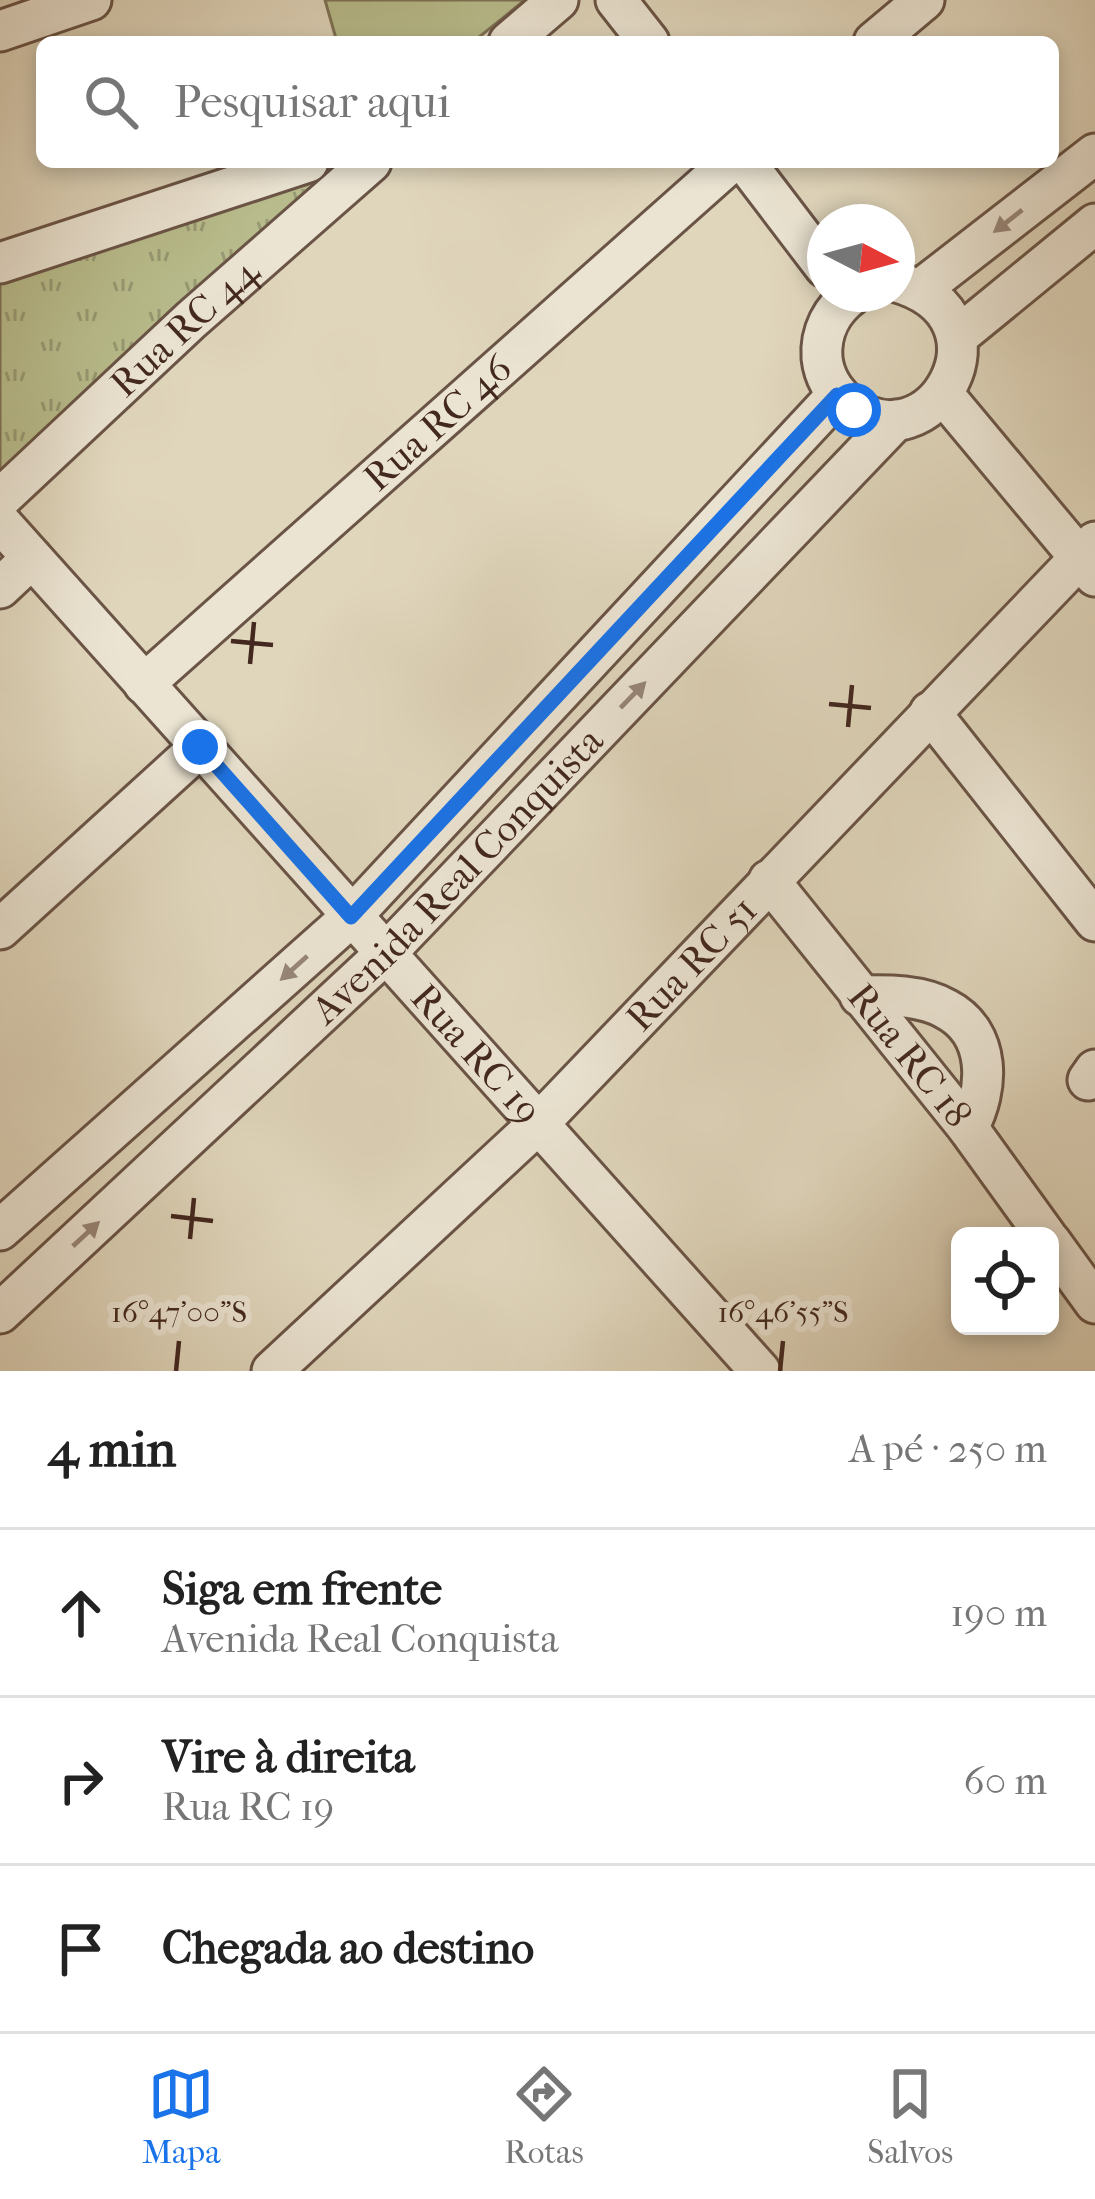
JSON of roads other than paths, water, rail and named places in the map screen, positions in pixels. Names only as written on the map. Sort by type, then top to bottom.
[{"type":"street","points":[[0,31],[91,0]]},
{"type":"street","points":[[516,36],[558,0]]},
{"type":"street","points":[[616,0],[645,36]]},
{"type":"street","points":[[881,36],[924,0]]},
{"type":"street","points":[[915,282],[1095,154]]},
{"type":"street","points":[[0,262],[290,168]]},
{"type":"street","name":"Rua RC 44","points":[[0,499],[191,320],[364,168]]},
{"type":"street","name":"Rua RC 46","points":[[144,684],[724,168]]},
{"type":"street","points":[[750,168],[807,242]]},
{"type":"street","points":[[957,337],[1095,224]]},
{"type":"street","points":[[915,291],[950,317],[957,337],[954,377],[943,394],[1089,558]]},
{"type":"street","points":[[832,312],[822,344],[827,380],[854,410],[896,420]]},
{"type":"street","name":"Avenida Real Conquista","points":[[0,1313],[387,952],[896,420],[930,407],[943,394]]},
{"type":"street","name":"Avenida Real Conquista","points":[[0,1230],[351,917],[837,395]]},
{"type":"street","name":"Rua RC 19","points":[[0,521],[760,1371]]},
{"type":"street","points":[[0,588],[32,558]]},
{"type":"street","name":"Rua RC 51","points":[[272,1371],[539,1123],[930,712],[1089,558]]},
{"type":"street","points":[[930,712],[1095,921]]},
{"type":"street","points":[[0,929],[200,747]]},
{"type":"street","name":"Rua RC 18","points":[[770,880],[968,1129],[1039,1227]]},
{"type":"street","points":[[860,996],[893,994],[946,1008],[961,1021],[983,1052],[979,1108],[968,1129]]},
{"type":"street","name":"Rua RC 18","points":[[1059,1254],[1095,1303]]}]
